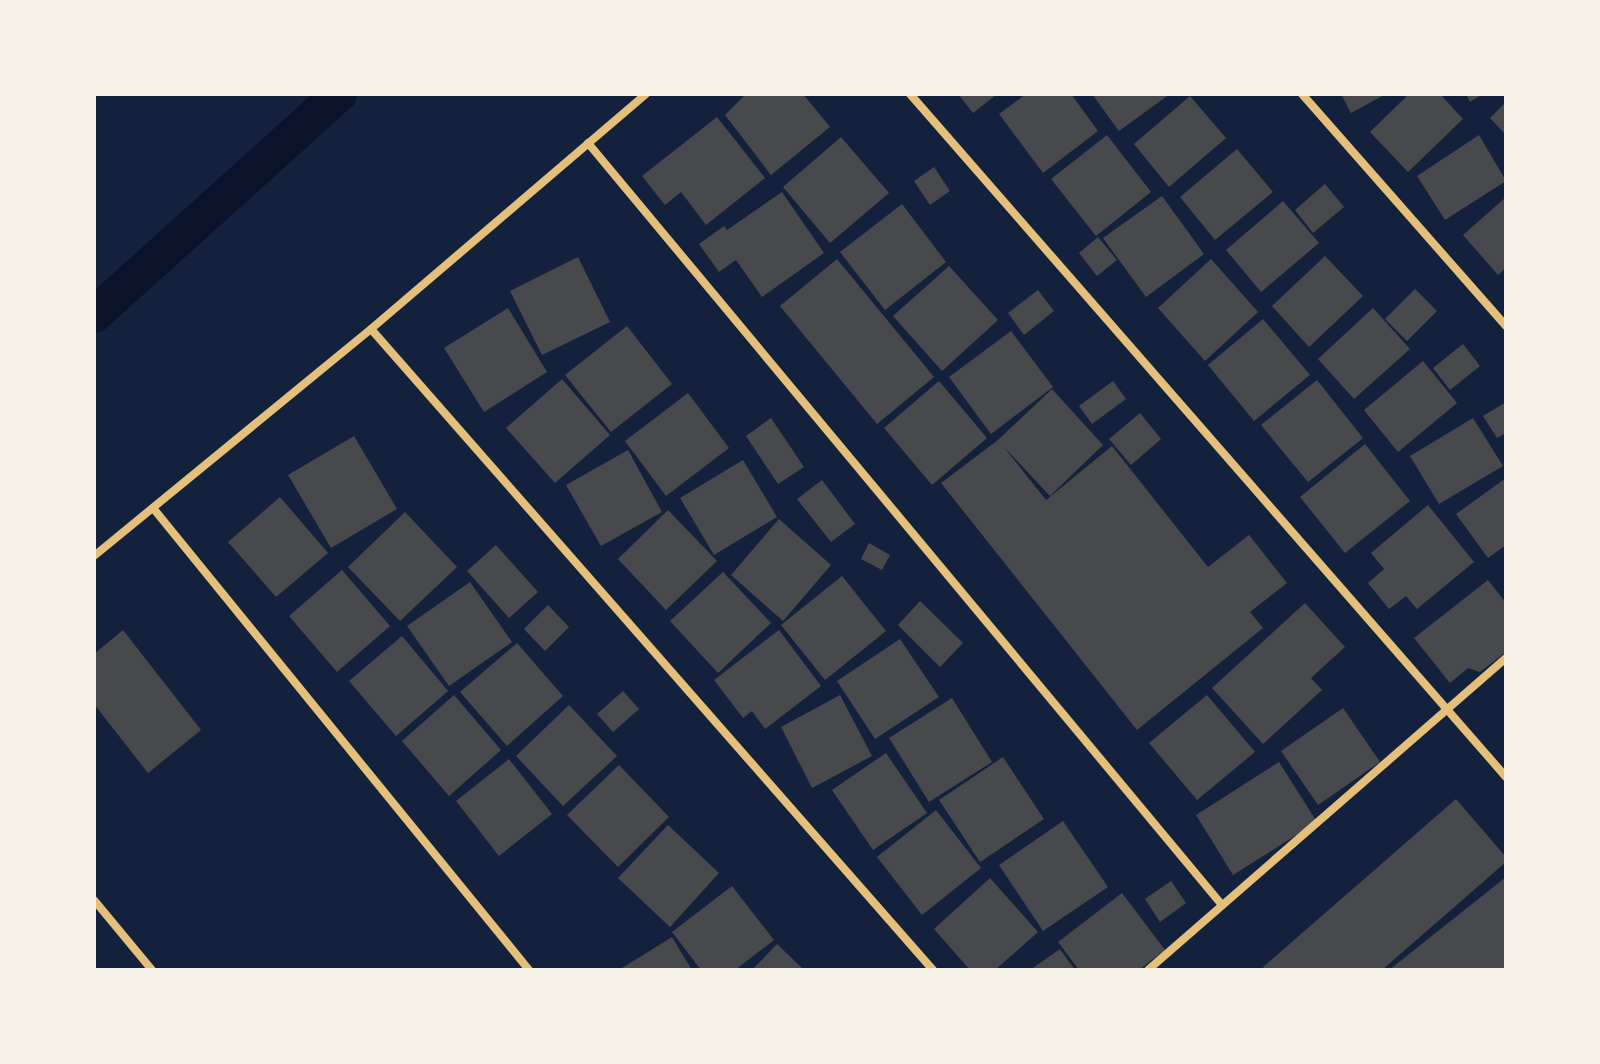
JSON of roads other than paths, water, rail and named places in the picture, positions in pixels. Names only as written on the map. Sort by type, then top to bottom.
[{"type":"street","points":[[94,556],[371,329],[646,94]]},
{"type":"street","points":[[910,94],[1506,777]]},
{"type":"street","points":[[1302,94],[1506,326]]},
{"type":"street","points":[[588,143],[1222,905]]},
{"type":"street","points":[[371,329],[933,970]]},
{"type":"street","points":[[153,508],[529,970]]},
{"type":"street","points":[[1148,970],[1506,658]]},
{"type":"street","points":[[94,900],[152,970]]},
{"type":"waterway","points":[[94,315],[339,94]]}]
